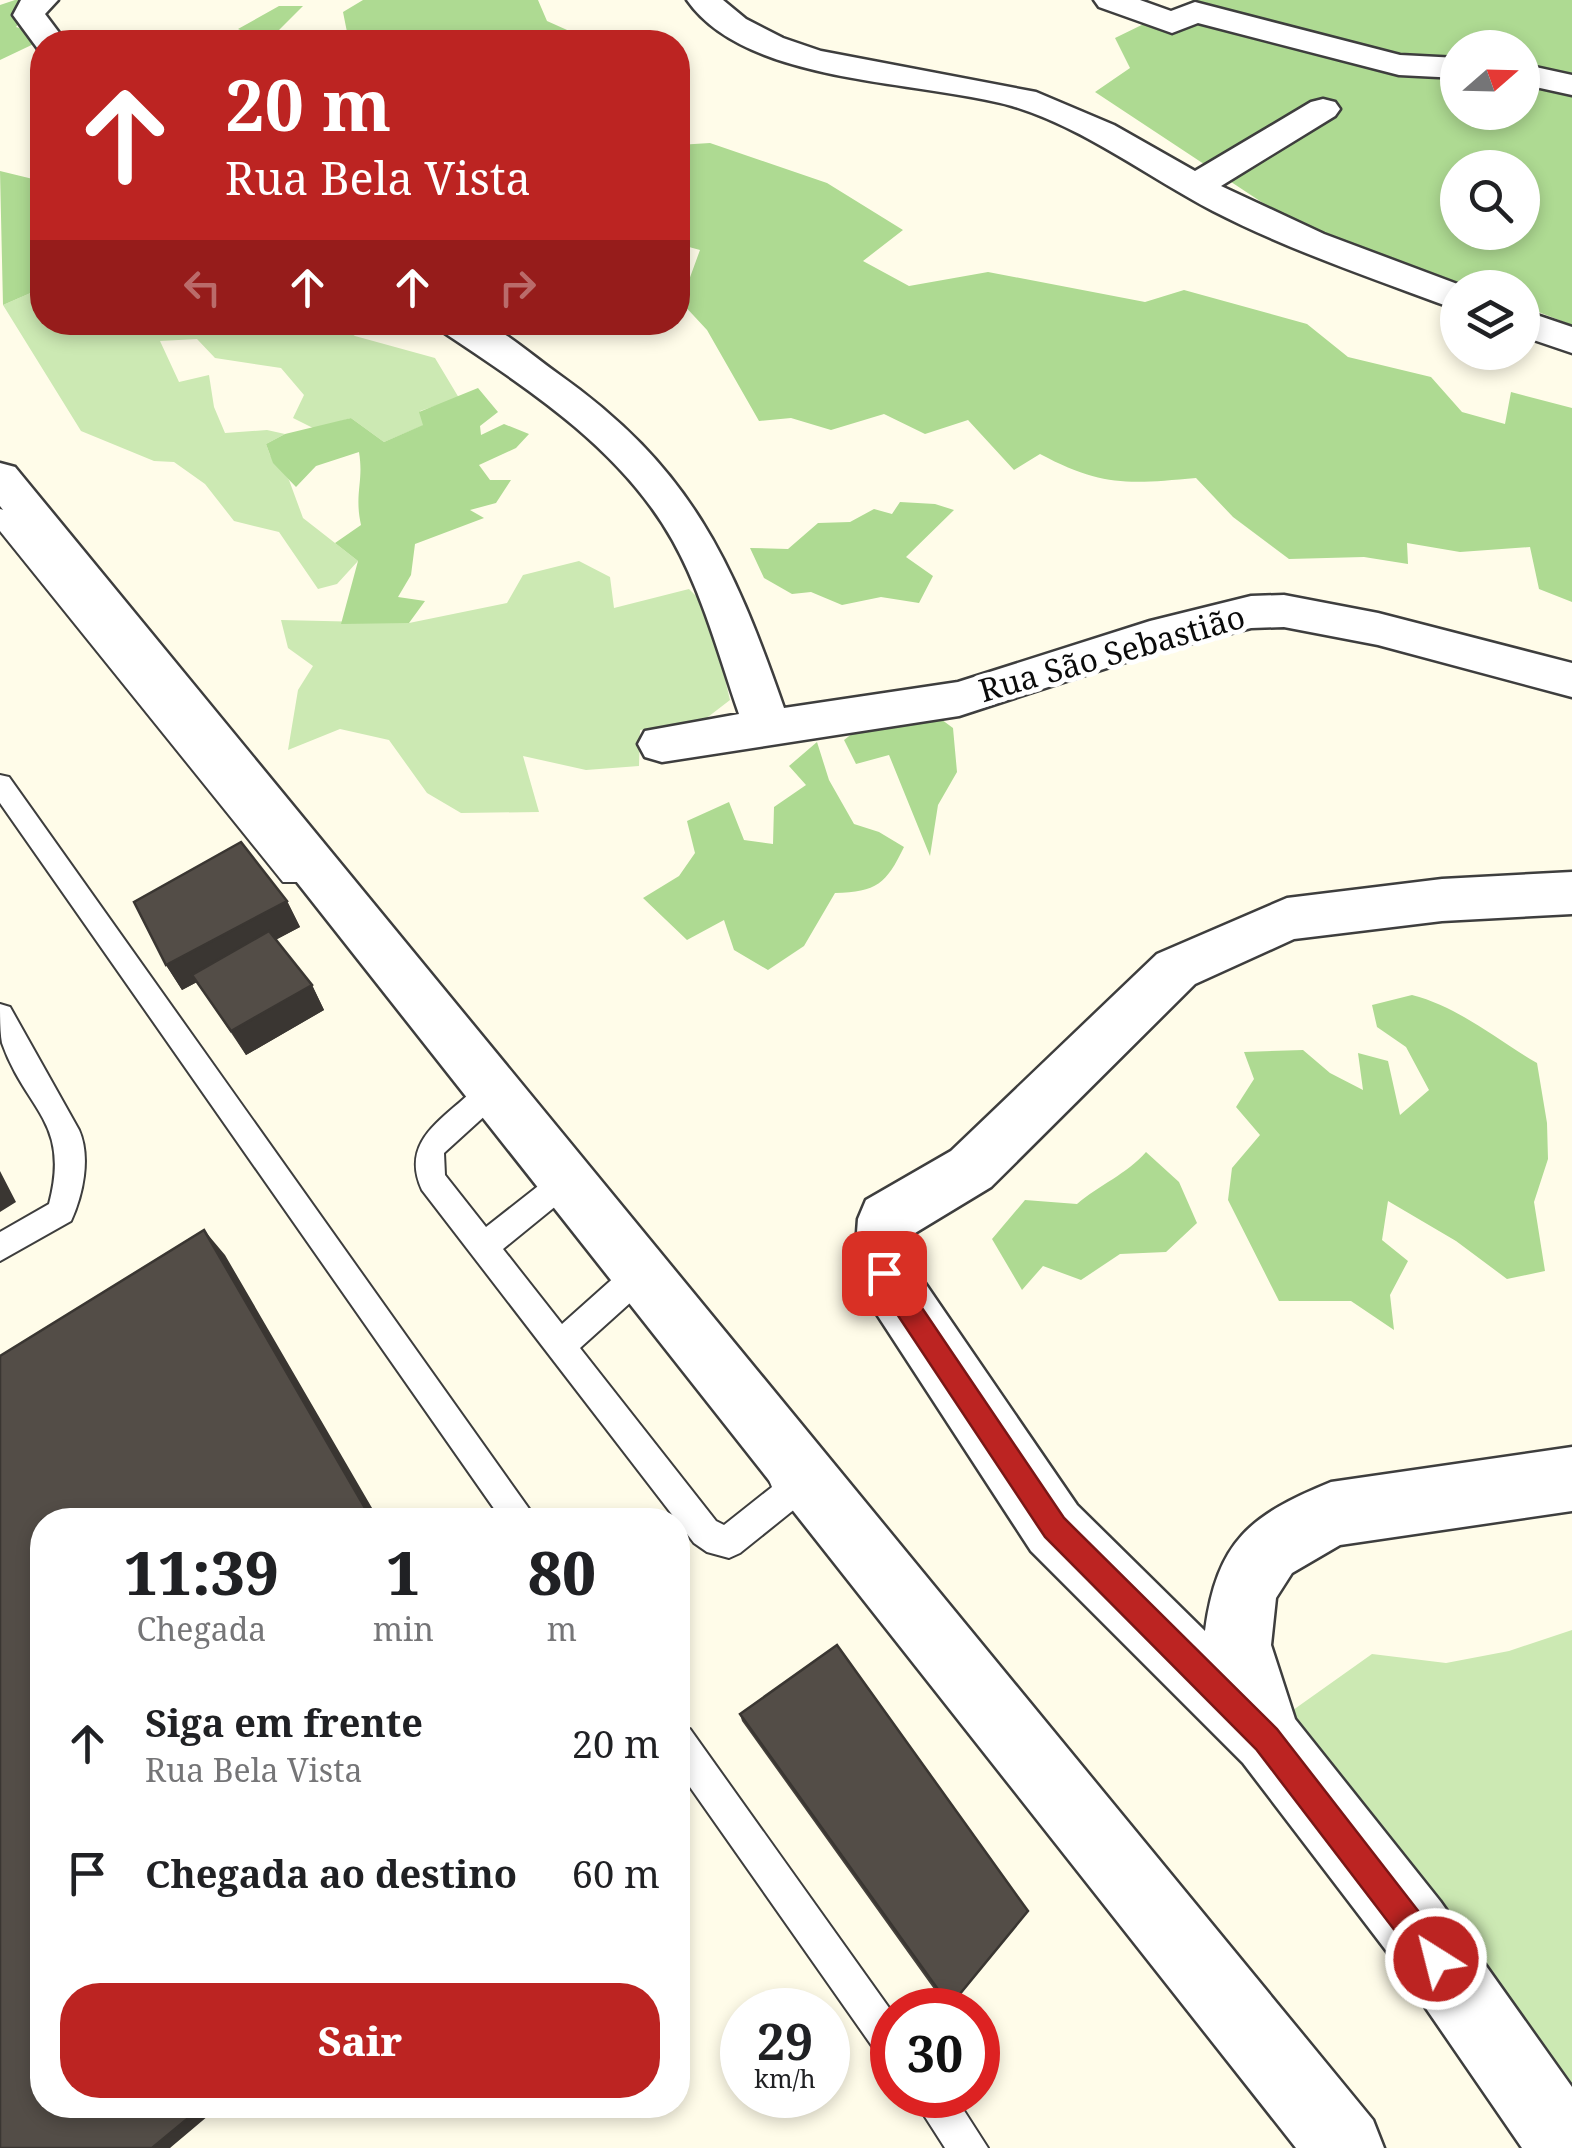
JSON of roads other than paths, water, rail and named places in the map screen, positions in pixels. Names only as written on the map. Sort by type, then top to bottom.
[{"type":"street","points":[[41,30],[30,15],[31,8],[42,0]]},
{"type":"street","points":[[703,0],[752,38],[789,52],[951,82],[1040,105],[1084,124],[1292,234],[1440,290]]},
{"type":"street","points":[[1110,0],[1172,23],[1195,12],[1399,65],[1440,67]]},
{"type":"street","points":[[1540,78],[1572,85]]},
{"type":"street","points":[[1195,186],[1324,108]]},
{"type":"street","points":[[1540,329],[1572,341]]},
{"type":"street","points":[[473,335],[581,410],[646,472],[692,536],[711,574],[767,728]]},
{"type":"street","points":[[0,477],[1346,2148]]},
{"type":"street","name":"Rua São Sebastião","points":[[662,744],[959,699],[1150,637],[1251,612],[1284,611],[1361,626],[1572,680]]},
{"type":"street","points":[[1568,2148],[1414,1927],[1266,1739],[1054,1528],[884,1273],[887,1219],[972,1170],[1176,969],[1287,919],[1442,900],[1572,893]]},
{"type":"street","points":[[1266,1739],[1237,1645],[1244,1588],[1269,1550],[1331,1514],[1572,1479]]},
{"type":"lane","points":[[0,516],[780,1468],[790,1494],[730,1542],[718,1541],[705,1532],[690,1513]]},
{"type":"lane","points":[[0,784],[513,1508]]},
{"type":"lane","points":[[0,1015],[69,1140],[70,1178],[62,1212],[0,1247]]},
{"type":"lane","points":[[478,1104],[430,1147],[428,1165],[432,1181],[687,1508]]},
{"type":"lane","points":[[482,1248],[552,1192]]},
{"type":"lane","points":[[561,1345],[629,1284]]},
{"type":"lane","points":[[690,1759],[870,2012]]},
{"type":"lane","points":[[947,2118],[969,2148]]}]
